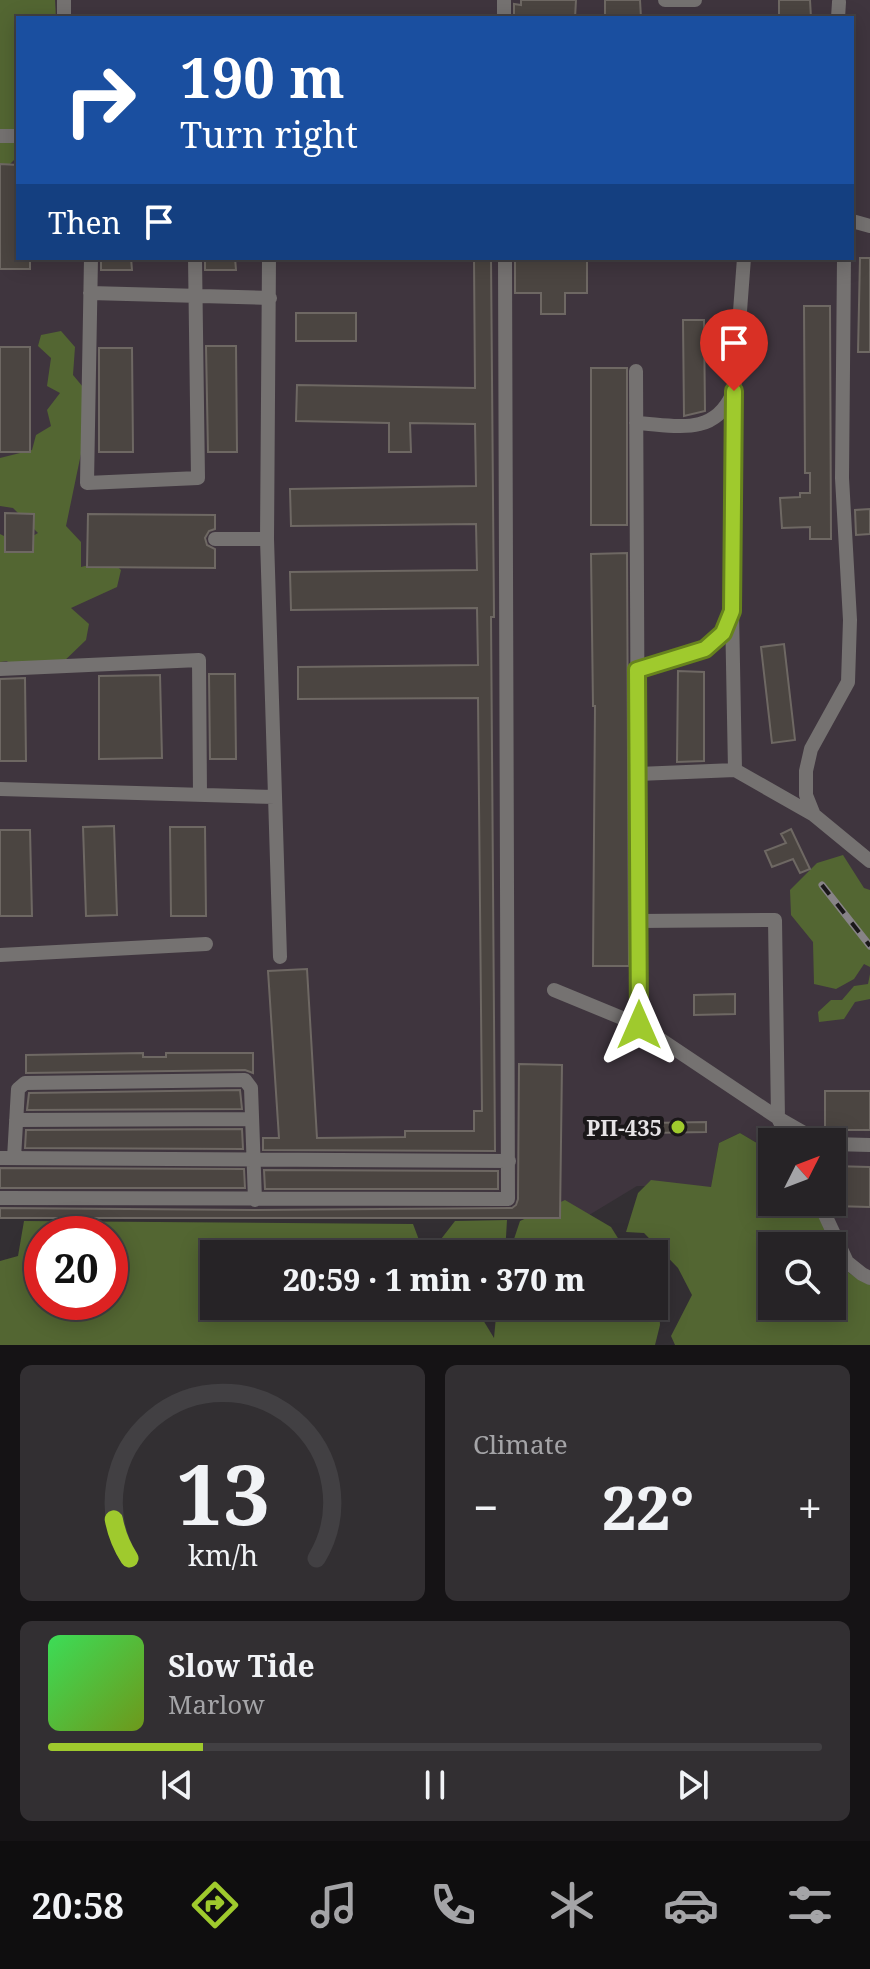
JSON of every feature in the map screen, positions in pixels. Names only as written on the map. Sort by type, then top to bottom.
[{"type":"street","points":[[665,0],[695,0]]},
{"type":"street","points":[[838,16],[839,2]]},
{"type":"street","points":[[91,260],[87,483],[198,478],[195,260]]},
{"type":"street","points":[[269,260],[267,539],[280,957]]},
{"type":"street","points":[[0,1198],[508,1199],[505,260]]},
{"type":"street","points":[[735,770],[732,611],[734,391],[744,260]]},
{"type":"street","points":[[814,815],[806,795],[806,771],[811,749],[848,682],[850,620],[842,478],[844,260]]},
{"type":"street","points":[[90,293],[270,298]]},
{"type":"street","points":[[636,371],[639,1025]]},
{"type":"street","points":[[636,423],[698,425],[713,420],[725,409],[734,391]]},
{"type":"street","points":[[215,539],[267,539]]},
{"type":"street","points":[[637,670],[705,649],[723,633],[732,611]]},
{"type":"street","points":[[0,669],[199,660],[200,795]]},
{"type":"street","points":[[638,774],[735,770],[814,815],[870,861]]},
{"type":"street","points":[[0,789],[275,797]]},
{"type":"street","points":[[638,921],[775,920],[778,1118],[783,1128]]},
{"type":"street","points":[[0,955],[206,944]]},
{"type":"street","points":[[554,990],[639,1025],[796,1128]]},
{"type":"street","points":[[255,1200],[253,1160],[251,1088],[245,1080],[25,1083],[18,1089],[16,1120],[7,1158],[253,1160],[509,1161]]},
{"type":"street","points":[[16,1120],[252,1119]]},
{"type":"street","points":[[846,1144],[870,1145]]},
{"type":"street","points":[[826,1216],[847,1262],[870,1278]]},
{"type":"shaded area","points":[[0,0],[870,0],[870,1285],[849,1273],[846,1267],[846,1232],[828,1232],[820,1216],[846,1216],[846,1128],[758,1128],[758,1144],[740,1133],[719,1143],[711,1187],[637,1186],[566,1229],[517,1217],[0,1218]]},
{"type":"green space","points":[[0,0],[55,0],[56,16],[16,16],[16,158],[8,166],[0,165]]},
{"type":"green space","points":[[61,331],[75,347],[73,375],[83,387],[83,444],[66,526],[81,542],[81,567],[110,560],[121,570],[117,587],[71,608],[89,624],[86,640],[59,666],[16,671],[7,661],[0,662],[0,534],[8,538],[12,548],[38,533],[13,508],[0,506],[0,458],[32,450],[36,435],[51,426],[47,410],[60,393],[47,386],[51,358],[38,346],[41,335]]},
{"type":"green space","points":[[843,855],[864,888],[870,890],[870,967],[864,964],[854,979],[836,989],[814,984],[813,942],[791,915],[790,890],[817,863]]},
{"type":"green space","points":[[870,974],[870,999],[855,1002],[844,1019],[819,1022],[818,1012],[831,1000],[842,1000],[854,986],[868,984]]},
{"type":"green space","points":[[740,1133],[758,1144],[758,1216],[820,1216],[828,1232],[758,1232],[758,1320],[846,1320],[846,1267],[849,1273],[870,1285],[870,1345],[675,1345],[671,1336],[692,1295],[678,1268],[668,1258],[668,1240],[651,1240],[644,1233],[626,1232],[638,1193],[651,1180],[711,1187],[719,1143]]},
{"type":"green space","points":[[565,1200],[611,1227],[619,1240],[514,1240],[520,1221]]},
{"type":"green space","points":[[507,1220],[506,1240],[440,1240],[455,1221]]},
{"type":"green space","points":[[24,1221],[24,1320],[128,1320],[128,1222],[413,1224],[419,1240],[200,1240],[200,1320],[483,1320],[494,1338],[496,1320],[660,1320],[660,1325],[655,1345],[0,1345],[0,1261],[18,1256]]},
{"type":"building","points":[[521,0],[576,0],[575,16],[514,16],[514,4],[521,5]]},
{"type":"building","points":[[605,0],[640,0],[641,16],[605,16]]},
{"type":"building","points":[[779,0],[810,0],[811,16],[779,16]]},
{"type":"building","points":[[0,164],[16,165],[16,260],[30,260],[30,269],[0,269]]},
{"type":"building","points":[[860,258],[870,258],[870,352],[858,352]]},
{"type":"building","points":[[101,260],[131,260],[132,270],[101,270]]},
{"type":"building","points":[[205,260],[235,260],[236,270],[205,270]]},
{"type":"building","points":[[474,260],[491,260],[495,1151],[263,1150],[263,1138],[279,1138],[268,971],[307,969],[317,1138],[405,1137],[405,1131],[474,1131],[474,1111],[482,1111],[478,698],[298,699],[298,667],[478,665],[477,608],[291,610],[290,572],[477,570],[476,524],[291,526],[290,489],[476,486],[475,424],[410,423],[411,452],[389,452],[389,423],[296,421],[297,385],[475,388]]},
{"type":"building","points":[[515,260],[587,260],[587,293],[565,293],[565,314],[541,314],[541,293],[515,293]]},
{"type":"building","points":[[804,306],[830,306],[831,539],[810,539],[810,527],[782,528],[780,498],[810,493],[810,473],[805,473]]},
{"type":"building","points":[[296,313],[356,313],[356,341],[296,341]]},
{"type":"building","points":[[683,320],[704,320],[705,411],[684,416]]},
{"type":"building","points":[[206,346],[236,346],[237,452],[208,452]]},
{"type":"building","points":[[0,347],[30,347],[30,452],[0,452]]},
{"type":"building","points":[[99,348],[132,348],[133,452],[99,452]]},
{"type":"building","points":[[591,368],[627,368],[627,525],[591,525]]},
{"type":"building","points":[[870,509],[870,534],[856,535],[855,510]]},
{"type":"building","points":[[5,513],[34,514],[33,552],[5,552]]},
{"type":"building","points":[[88,514],[215,515],[215,529],[209,531],[205,538],[207,545],[215,549],[215,568],[87,567]]},
{"type":"building","points":[[627,553],[629,966],[593,966],[595,706],[591,554]]},
{"type":"building","points":[[784,644],[795,740],[772,743],[761,647]]},
{"type":"building","points":[[678,671],[704,672],[704,761],[677,762]]},
{"type":"building","points":[[209,674],[235,674],[236,759],[210,759]]},
{"type":"building","points":[[160,675],[162,758],[99,759],[99,676]]},
{"type":"building","points":[[25,678],[26,761],[0,761],[0,679]]},
{"type":"building","points":[[114,826],[117,915],[86,916],[83,827]]},
{"type":"building","points":[[170,827],[205,827],[206,916],[171,916]]},
{"type":"building","points":[[791,829],[810,869],[800,873],[793,859],[772,867],[765,851],[786,843],[781,834]]},
{"type":"building","points":[[0,830],[30,830],[32,916],[0,916]]},
{"type":"building","points":[[735,994],[735,1014],[694,1015],[694,995]]},
{"type":"building","points":[[143,1053],[143,1057],[166,1057],[166,1053],[253,1053],[253,1073],[245,1070],[26,1073],[26,1055]]},
{"type":"building","points":[[519,1064],[562,1065],[560,1218],[0,1218],[0,1208],[512,1208],[518,1199]]},
{"type":"building","points":[[240,1090],[242,1109],[27,1110],[29,1093]]},
{"type":"building","points":[[825,1091],[870,1091],[870,1130],[825,1128]]},
{"type":"building","name":"РП-435","points":[[706,1122],[706,1132],[649,1133],[649,1123]]},
{"type":"building","points":[[242,1129],[243,1149],[25,1148],[26,1130]]},
{"type":"building","points":[[846,1166],[870,1167],[870,1207],[846,1206]]},
{"type":"building","points":[[0,1168],[244,1169],[245,1188],[0,1188]]},
{"type":"building","points":[[264,1170],[498,1171],[498,1189],[265,1189]]},
{"type":"railway","points":[[822,885],[870,946]]},
{"type":"place","name":"РП-435","points":[[678,1127]]},
{"type":"route","points":[[639,1025],[637,670],[705,649],[723,633],[732,611],[734,391]]}]
